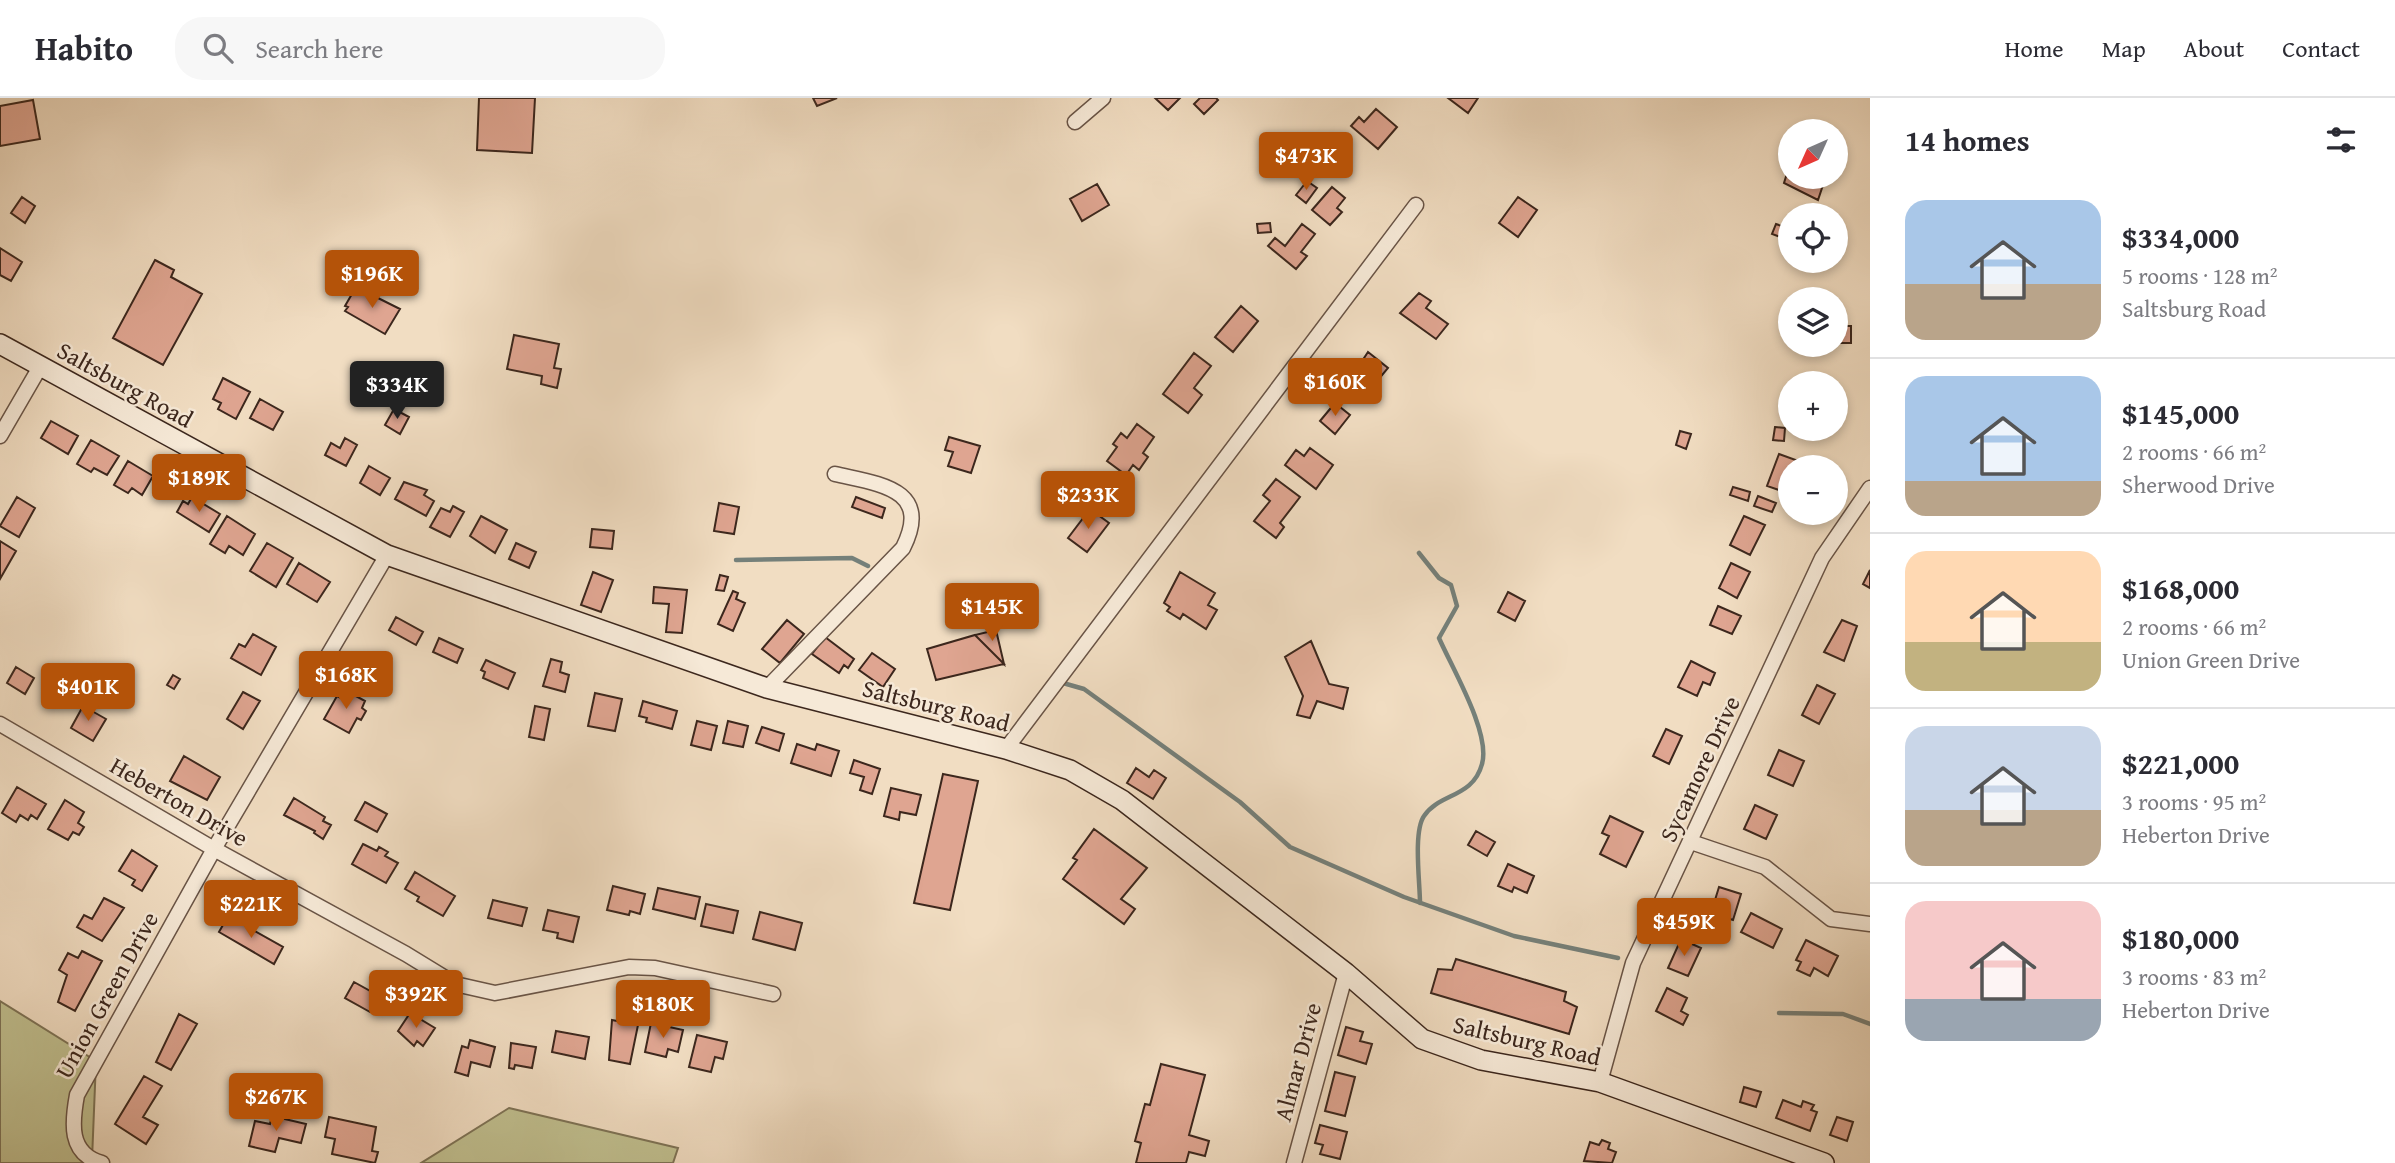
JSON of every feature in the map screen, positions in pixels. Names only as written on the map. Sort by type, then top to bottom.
[{"type":"main road","name":"Saltsburg Road","points":[[0,344],[387,555],[767,688],[1006,749],[1070,770],[1122,800],[1346,973],[1422,1039],[1444,1049],[1481,1060],[1600,1082],[1824,1163]]},
{"type":"street","points":[[1075,122],[1103,98]]},
{"type":"street","points":[[1006,749],[1416,205]]},
{"type":"street","points":[[0,436],[40,367]]},
{"type":"street","points":[[767,688],[903,548],[912,531],[910,506],[903,494],[888,486],[835,474]]},
{"type":"street","name":"Sycamore Drive","points":[[1600,1082],[1633,963],[1822,558],[1870,488]]},
{"type":"street","name":"Union Green Drive","points":[[102,1163],[92,1160],[77,1145],[71,1127],[77,1095],[214,849],[387,555]]},
{"type":"street","name":"Heberton Drive","points":[[0,724],[214,849],[406,954],[455,984],[495,993],[629,967],[655,968],[774,994]]},
{"type":"street","points":[[1691,842],[1765,867],[1831,919],[1870,924]]},
{"type":"street","name":"Almar Drive","points":[[1294,1163],[1346,973]]},
{"type":"shaded area","points":[[0,1001],[96,1061],[92,1160],[104,1163],[0,1163]]},
{"type":"shaded area","points":[[509,1108],[678,1148],[673,1163],[421,1163]]},
{"type":"building","points":[[479,98],[535,98],[532,153],[477,150]]},
{"type":"building","points":[[813,98],[837,98],[817,106]]},
{"type":"building","points":[[1155,98],[1180,98],[1168,110]]},
{"type":"building","points":[[1200,98],[1218,100],[1204,114],[1194,104]]},
{"type":"building","points":[[1448,98],[1478,98],[1468,113]]},
{"type":"building","points":[[33,100],[40,139],[0,146],[0,106]]},
{"type":"building","points":[[1376,109],[1397,127],[1378,149],[1351,126],[1359,117],[1364,122]]},
{"type":"building","points":[[1307,181],[1317,188],[1306,203],[1296,195]]},
{"type":"building","points":[[1097,184],[1109,205],[1082,221],[1070,199]]},
{"type":"building","points":[[1332,187],[1345,198],[1337,208],[1342,212],[1330,225],[1312,210]]},
{"type":"building","points":[[1796,189],[1822,189],[1818,200]]},
{"type":"building","points":[[22,197],[35,206],[25,223],[11,213]]},
{"type":"building","points":[[1518,197],[1537,210],[1518,237],[1499,223]]},
{"type":"building","points":[[1270,223],[1271,232],[1258,233],[1257,224]]},
{"type":"building","points":[[1302,224],[1315,234],[1301,252],[1307,256],[1296,269],[1268,246],[1275,238],[1285,246]]},
{"type":"building","points":[[1776,224],[1778,225],[1778,236],[1772,234]]},
{"type":"building","points":[[0,248],[22,262],[11,281],[0,275]]},
{"type":"building","points":[[155,260],[174,270],[171,277],[202,294],[163,365],[113,338]]},
{"type":"building","points":[[356,287],[400,309],[385,334],[345,311]]},
{"type":"building","points":[[1419,293],[1431,301],[1426,308],[1448,324],[1436,339],[1400,313]]},
{"type":"building","points":[[1241,306],[1258,321],[1233,352],[1215,337]]},
{"type":"building","points":[[1848,326],[1851,326],[1851,343],[1848,343]]},
{"type":"building","points":[[514,335],[559,344],[554,368],[561,369],[557,388],[541,384],[542,376],[507,369]]},
{"type":"building","points":[[1368,352],[1388,368],[1368,392],[1351,378]]},
{"type":"building","points":[[1194,353],[1211,366],[1194,388],[1202,395],[1188,413],[1163,394]]},
{"type":"building","points":[[223,378],[250,392],[236,419],[218,409],[221,403],[213,399]]},
{"type":"building","points":[[260,399],[283,412],[273,430],[250,418]]},
{"type":"building","points":[[1335,403],[1350,415],[1335,434],[1320,421]]},
{"type":"building","points":[[394,409],[409,417],[400,434],[385,425]]},
{"type":"building","points":[[51,421],[78,436],[68,454],[41,438]]},
{"type":"building","points":[[1137,424],[1154,437],[1143,453],[1148,457],[1139,470],[1133,465],[1126,475],[1107,461],[1117,447],[1113,444],[1121,433],[1127,438]]},
{"type":"building","points":[[1775,427],[1778,427],[1778,440],[1773,440]]},
{"type":"building","points":[[1680,431],[1691,434],[1686,449],[1676,445]]},
{"type":"building","points":[[949,437],[980,446],[971,473],[948,466],[953,452],[945,450]]},
{"type":"building","points":[[345,438],[357,445],[346,466],[325,455],[331,443],[340,448]]},
{"type":"building","points":[[91,440],[119,456],[107,475],[94,468],[91,472],[77,464]]},
{"type":"building","points":[[1310,448],[1333,465],[1316,489],[1285,465],[1296,450],[1304,456]]},
{"type":"building","points":[[1778,457],[1778,490],[1767,486]]},
{"type":"building","points":[[128,461],[153,476],[142,495],[132,488],[128,493],[114,485]]},
{"type":"building","points":[[369,466],[390,478],[380,495],[360,483]]},
{"type":"building","points":[[1276,479],[1300,497],[1280,523],[1284,527],[1276,538],[1254,521],[1270,501],[1263,495]]},
{"type":"building","points":[[404,482],[427,490],[424,495],[434,501],[426,516],[395,499]]},
{"type":"building","points":[[1733,487],[1750,492],[1748,501],[1730,495]]},
{"type":"building","points":[[1758,496],[1776,503],[1772,512],[1754,506]]},
{"type":"building","points":[[17,497],[35,508],[19,537],[0,526]]},
{"type":"building","points":[[192,497],[220,514],[209,532],[177,512],[183,501],[188,504]]},
{"type":"building","points":[[856,497],[885,508],[882,518],[852,507]]},
{"type":"building","points":[[719,503],[739,507],[734,534],[714,531]]},
{"type":"building","points":[[453,506],[464,512],[450,537],[430,527],[441,508],[450,512]]},
{"type":"building","points":[[1090,509],[1109,523],[1087,552],[1068,538]]},
{"type":"building","points":[[227,516],[255,534],[243,555],[229,546],[225,553],[210,544]]},
{"type":"building","points":[[481,516],[507,530],[495,553],[470,536]]},
{"type":"building","points":[[1744,516],[1765,525],[1750,555],[1730,545]]},
{"type":"building","points":[[592,529],[614,531],[612,549],[590,547]]},
{"type":"building","points":[[0,541],[16,551],[0,579]]},
{"type":"building","points":[[267,543],[293,558],[276,587],[250,571]]},
{"type":"building","points":[[516,543],[536,552],[529,568],[509,559]]},
{"type":"building","points":[[299,563],[330,582],[317,602],[287,584]]},
{"type":"building","points":[[1731,563],[1750,572],[1737,598],[1719,588]]},
{"type":"building","points":[[1870,570],[1870,588],[1863,584]]},
{"type":"building","points":[[593,572],[613,580],[601,612],[581,605]]},
{"type":"building","points":[[1180,572],[1215,593],[1208,605],[1217,610],[1206,629],[1183,614],[1180,619],[1167,611],[1170,607],[1164,603]]},
{"type":"building","points":[[720,575],[728,577],[724,591],[716,590]]},
{"type":"building","points":[[654,587],[687,590],[682,633],[666,632],[669,604],[653,603]]},
{"type":"building","points":[[733,591],[738,593],[736,599],[745,603],[733,631],[718,624]]},
{"type":"building","points":[[1508,592],[1525,601],[1515,621],[1498,612]]},
{"type":"building","points":[[1718,606],[1741,616],[1732,634],[1710,625]]},
{"type":"building","points":[[396,617],[423,632],[416,645],[389,630]]},
{"type":"building","points":[[787,620],[804,634],[780,663],[762,649]]},
{"type":"building","points":[[1842,620],[1857,626],[1844,661],[1824,652]]},
{"type":"building","points":[[996,630],[1004,664],[975,635]]},
{"type":"building","points":[[253,634],[276,647],[261,675],[231,658],[239,644],[245,647]]},
{"type":"building","points":[[975,635],[1004,664],[936,680],[927,649]]},
{"type":"building","points":[[825,637],[854,659],[848,668],[844,665],[839,673],[812,654]]},
{"type":"building","points":[[439,638],[463,649],[457,663],[433,652]]},
{"type":"building","points":[[1311,641],[1329,684],[1348,688],[1343,709],[1317,701],[1310,718],[1297,715],[1303,696],[1285,657]]},
{"type":"building","points":[[872,653],[895,669],[883,687],[859,670]]},
{"type":"building","points":[[551,659],[562,662],[560,672],[569,675],[565,692],[543,686]]},
{"type":"building","points":[[486,660],[515,673],[508,689],[483,678],[485,672],[481,670]]},
{"type":"building","points":[[1691,661],[1715,673],[1710,685],[1703,682],[1697,696],[1678,687]]},
{"type":"building","points":[[16,667],[34,678],[25,694],[7,683]]},
{"type":"building","points":[[173,675],[180,679],[174,689],[167,685]]},
{"type":"building","points":[[1817,685],[1835,694],[1819,724],[1802,715]]},
{"type":"building","points":[[345,690],[365,701],[362,708],[366,711],[361,720],[357,718],[349,733],[324,719],[337,696],[341,698]]},
{"type":"building","points":[[243,692],[260,701],[243,729],[227,719]]},
{"type":"building","points":[[595,693],[622,699],[615,731],[588,726]]},
{"type":"building","points":[[643,701],[677,711],[672,729],[646,722],[647,718],[639,716]]},
{"type":"building","points":[[83,706],[106,719],[93,741],[71,728]]},
{"type":"building","points":[[535,706],[550,709],[544,740],[529,737]]},
{"type":"building","points":[[697,721],[717,726],[711,750],[691,745]]},
{"type":"building","points":[[728,721],[748,726],[743,747],[723,743]]},
{"type":"building","points":[[762,727],[784,734],[779,751],[756,743]]},
{"type":"building","points":[[1666,729],[1682,736],[1669,764],[1653,756]]},
{"type":"building","points":[[797,744],[815,750],[817,744],[839,751],[831,776],[791,763]]},
{"type":"building","points":[[1779,750],[1804,761],[1793,786],[1768,775]]},
{"type":"building","points":[[184,756],[220,777],[207,800],[170,781]]},
{"type":"building","points":[[854,760],[880,769],[872,794],[860,790],[864,777],[850,773]]},
{"type":"building","points":[[1136,768],[1149,777],[1154,770],[1166,778],[1153,799],[1127,783]]},
{"type":"building","points":[[943,774],[978,781],[950,910],[914,903]]},
{"type":"building","points":[[17,787],[46,804],[37,819],[31,815],[28,820],[20,815],[16,822],[2,813]]},
{"type":"building","points":[[891,788],[921,795],[916,815],[900,812],[899,820],[884,816]]},
{"type":"building","points":[[294,798],[325,817],[323,821],[331,825],[323,839],[314,833],[315,831],[284,815]]},
{"type":"building","points":[[65,800],[84,812],[78,823],[84,827],[79,835],[73,832],[68,840],[48,829]]},
{"type":"building","points":[[365,802],[387,814],[377,832],[355,820]]},
{"type":"building","points":[[1755,805],[1777,815],[1766,839],[1744,829]]},
{"type":"building","points":[[1610,816],[1643,832],[1626,867],[1600,854],[1609,836],[1602,833]]},
{"type":"building","points":[[1094,829],[1147,868],[1121,899],[1135,909],[1124,924],[1063,879],[1077,860],[1073,858]]},
{"type":"building","points":[[1476,831],[1495,842],[1487,856],[1468,845]]},
{"type":"building","points":[[363,844],[377,851],[379,847],[388,852],[385,856],[398,863],[386,883],[352,864]]},
{"type":"building","points":[[132,850],[157,866],[142,891],[132,885],[135,880],[119,871]]},
{"type":"building","points":[[1508,864],[1534,876],[1527,893],[1514,887],[1512,892],[1498,886]]},
{"type":"building","points":[[415,872],[455,896],[443,916],[417,901],[419,897],[405,889]]},
{"type":"building","points":[[613,886],[645,894],[640,914],[630,911],[629,915],[607,910]]},
{"type":"building","points":[[1719,887],[1741,894],[1733,920],[1711,913]]},
{"type":"building","points":[[658,888],[700,897],[695,919],[653,909]]},
{"type":"building","points":[[104,898],[124,908],[102,941],[77,927],[84,915],[92,919]]},
{"type":"building","points":[[493,900],[527,908],[522,926],[488,918]]},
{"type":"building","points":[[706,904],[738,911],[733,933],[701,926]]},
{"type":"building","points":[[548,910],[579,917],[573,942],[557,938],[558,933],[543,930]]},
{"type":"building","points":[[760,912],[802,923],[795,950],[753,939]]},
{"type":"building","points":[[1751,913],[1782,929],[1773,948],[1741,932]]},
{"type":"building","points":[[228,916],[283,947],[274,964],[219,932]]},
{"type":"building","points":[[1681,939],[1701,948],[1688,976],[1668,968]]},
{"type":"building","points":[[1806,940],[1838,956],[1828,976],[1814,968],[1810,976],[1797,970],[1801,962],[1796,960]]},
{"type":"building","points":[[82,951],[102,961],[75,1011],[58,1002],[67,975],[59,970],[68,953],[78,958]]},
{"type":"building","points":[[1456,959],[1566,992],[1564,1001],[1577,1007],[1569,1034],[1431,993],[1438,969],[1452,970]]},
{"type":"building","points":[[354,982],[379,996],[370,1012],[345,998]]},
{"type":"building","points":[[1667,988],[1687,998],[1681,1011],[1688,1015],[1683,1025],[1656,1011]]},
{"type":"building","points":[[410,1013],[435,1028],[423,1046],[417,1041],[414,1046],[398,1031]]},
{"type":"building","points":[[179,1014],[197,1024],[171,1070],[156,1062]]},
{"type":"building","points":[[612,1020],[638,1025],[630,1064],[609,1060]]},
{"type":"building","points":[[651,1023],[683,1030],[678,1052],[668,1049],[666,1057],[645,1052]]},
{"type":"building","points":[[1346,1027],[1363,1032],[1360,1041],[1372,1044],[1366,1064],[1338,1055]]},
{"type":"building","points":[[556,1031],[589,1037],[585,1059],[552,1052]]},
{"type":"building","points":[[697,1035],[727,1042],[723,1059],[715,1057],[711,1072],[689,1067]]},
{"type":"building","points":[[470,1040],[495,1047],[490,1067],[471,1062],[468,1076],[455,1072],[462,1046],[468,1048]]},
{"type":"building","points":[[511,1043],[536,1047],[532,1068],[515,1065],[514,1069],[509,1068]]},
{"type":"building","points":[[1161,1064],[1205,1075],[1189,1135],[1209,1141],[1205,1156],[1189,1152],[1186,1163],[1136,1163],[1141,1143],[1135,1141],[1145,1104],[1150,1105]]},
{"type":"building","points":[[1335,1072],[1355,1077],[1345,1116],[1325,1111]]},
{"type":"building","points":[[144,1076],[162,1086],[143,1117],[158,1125],[146,1144],[115,1124]]},
{"type":"building","points":[[1744,1087],[1761,1092],[1756,1107],[1740,1102]]},
{"type":"building","points":[[1783,1100],[1801,1107],[1803,1101],[1814,1105],[1811,1110],[1817,1112],[1810,1131],[1776,1118]]},
{"type":"building","points":[[272,1116],[306,1124],[301,1143],[279,1138],[275,1152],[249,1146],[255,1121],[270,1124]]},
{"type":"building","points":[[329,1117],[376,1127],[372,1151],[378,1152],[375,1163],[332,1154],[335,1139],[325,1137]]},
{"type":"building","points":[[1837,1117],[1853,1122],[1847,1141],[1830,1135]]},
{"type":"building","points":[[1320,1125],[1347,1132],[1340,1159],[1320,1154],[1323,1145],[1315,1143]]},
{"type":"building","points":[[1602,1140],[1610,1143],[1608,1149],[1616,1152],[1612,1163],[1584,1161],[1590,1142],[1599,1145]]},
{"type":"waterway","points":[[1419,553],[1439,578],[1451,585],[1457,606],[1439,638],[1476,718],[1483,751],[1478,775],[1471,783],[1438,803],[1424,816],[1418,845],[1420,903]]},
{"type":"waterway","points":[[736,560],[852,558],[868,566]]},
{"type":"waterway","points":[[1063,683],[1084,689],[1240,802],[1290,847],[1404,897],[1514,936],[1618,958]]},
{"type":"waterway","points":[[1779,1013],[1843,1014],[1870,1024]]}]
